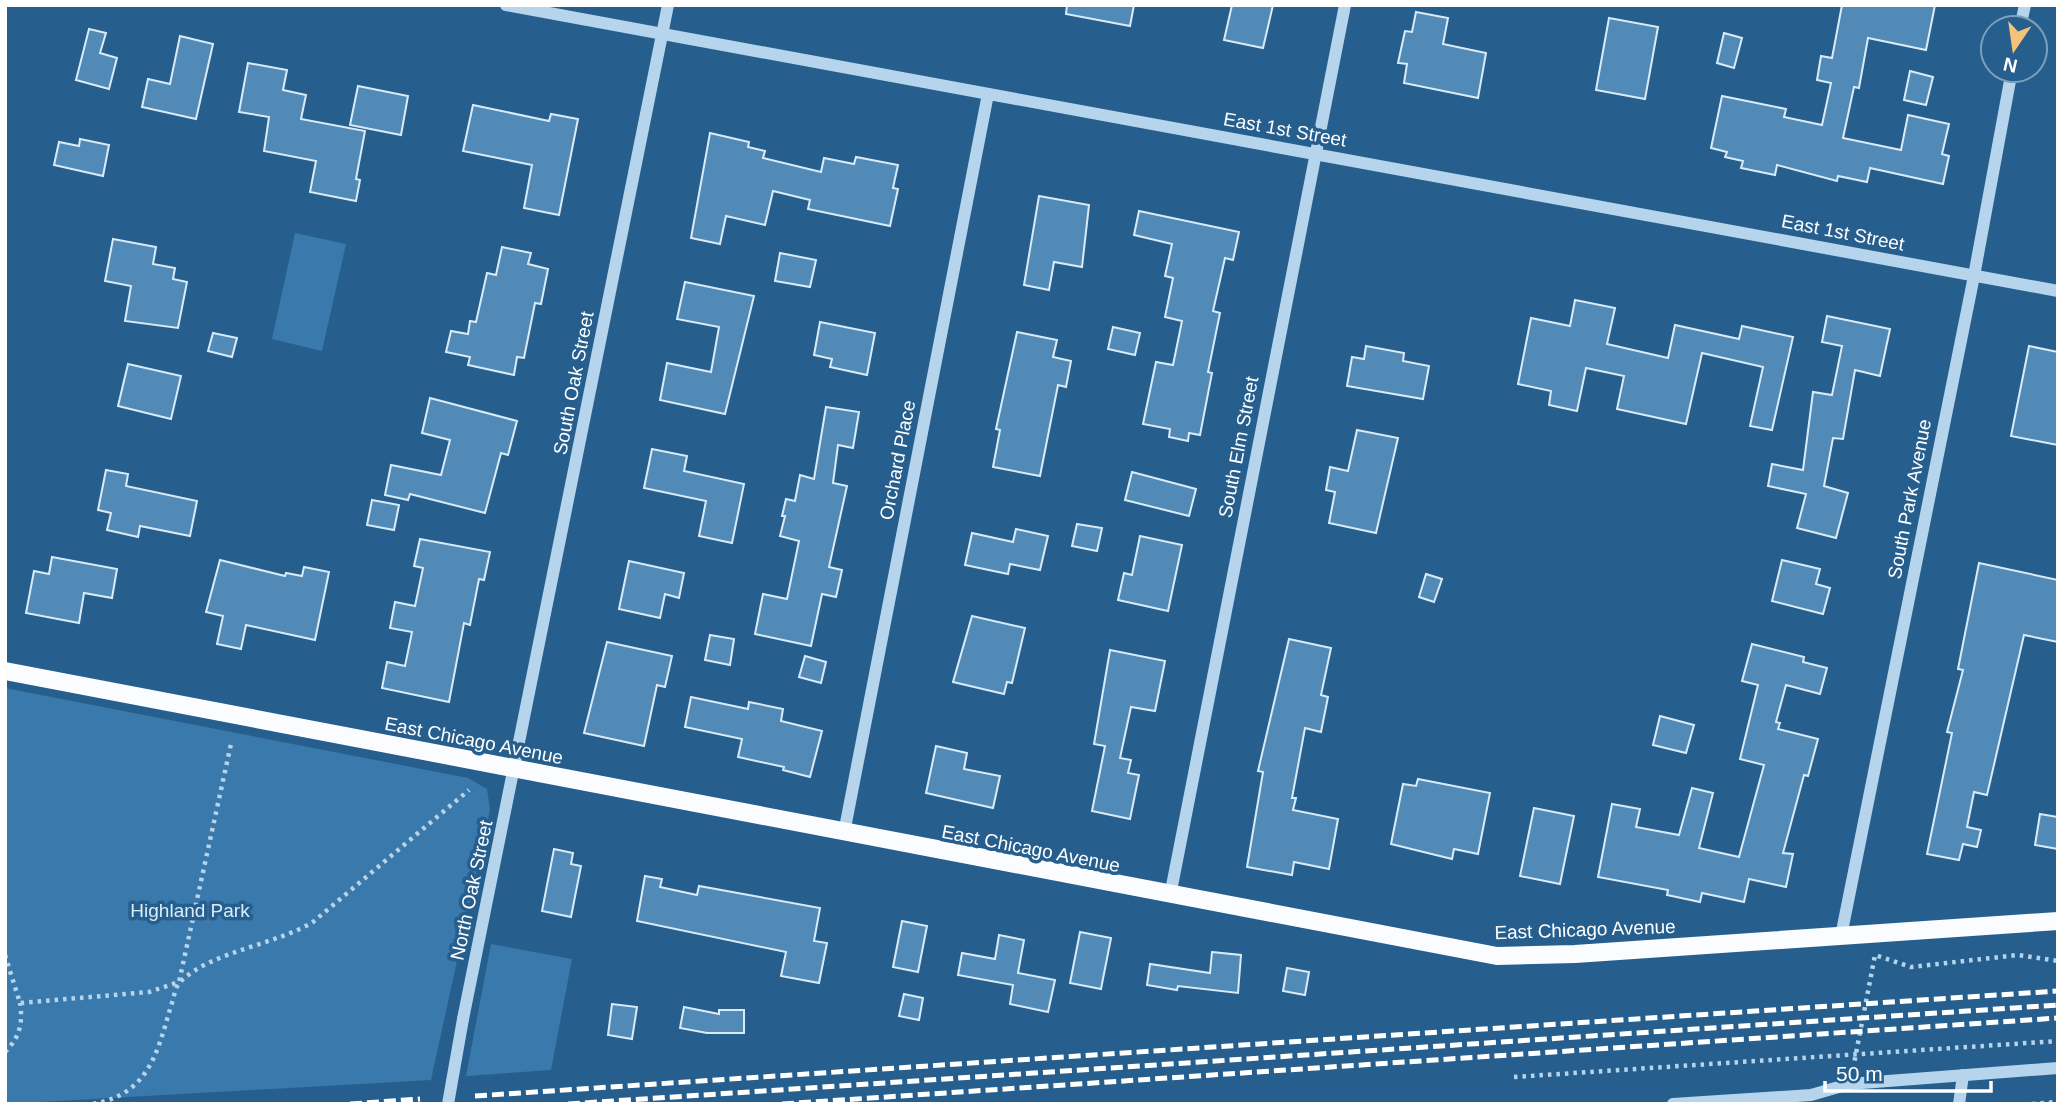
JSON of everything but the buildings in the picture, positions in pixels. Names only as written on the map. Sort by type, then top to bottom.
[{"type":"main road","name":"East Chicago Avenue","points":[[5,671],[1170,896],[1497,956],[1575,954],[2058,922]]},
{"type":"street","name":"East 1st Street","points":[[506,5],[2058,291]]},
{"type":"street","name":"South Oak Street","points":[[516,769],[668,5]]},
{"type":"street","name":"South Elm Street","points":[[1170,896],[1345,5]]},
{"type":"street","name":"South Park Avenue","points":[[1841,936],[1974,276],[2009,84]]},
{"type":"street","name":"Orchard Place","points":[[844,833],[988,94]]},
{"type":"street","name":"North Oak Street","points":[[448,1104],[463,1019],[516,769]]},
{"type":"street","points":[[1673,1104],[1810,1100],[1849,1084],[2058,1068]]},
{"type":"street","points":[[1959,1104],[1964,1075]]},
{"type":"path","points":[[93,1104],[121,1097],[138,1083],[149,1068],[178,982],[231,744]]},
{"type":"path","points":[[20,1003],[149,992],[178,982],[203,967],[293,933],[313,922],[469,790]]},
{"type":"path","points":[[5,955],[22,1018],[19,1035],[5,1052]]},
{"type":"path","points":[[1849,1084],[1875,955],[1911,967],[2018,955],[2058,961]]},
{"type":"path","points":[[1514,1077],[2058,1041]]},
{"type":"path","points":[[2032,1104],[2057,1102]]},
{"type":"green space","points":[[295,233],[346,244],[322,351],[272,339]]},
{"type":"green space","name":"Highland Park","points":[[5,688],[468,778],[487,789],[490,810],[431,1080],[5,1104]]},
{"type":"green space","points":[[491,944],[572,959],[551,1070],[466,1076]]},
{"type":"railway","points":[[475,1096],[2058,991]]},
{"type":"railway","points":[[568,1104],[2058,1005]]},
{"type":"railway","points":[[782,1104],[2058,1018]]},
{"type":"railway","points":[[350,1104],[420,1099]]}]
